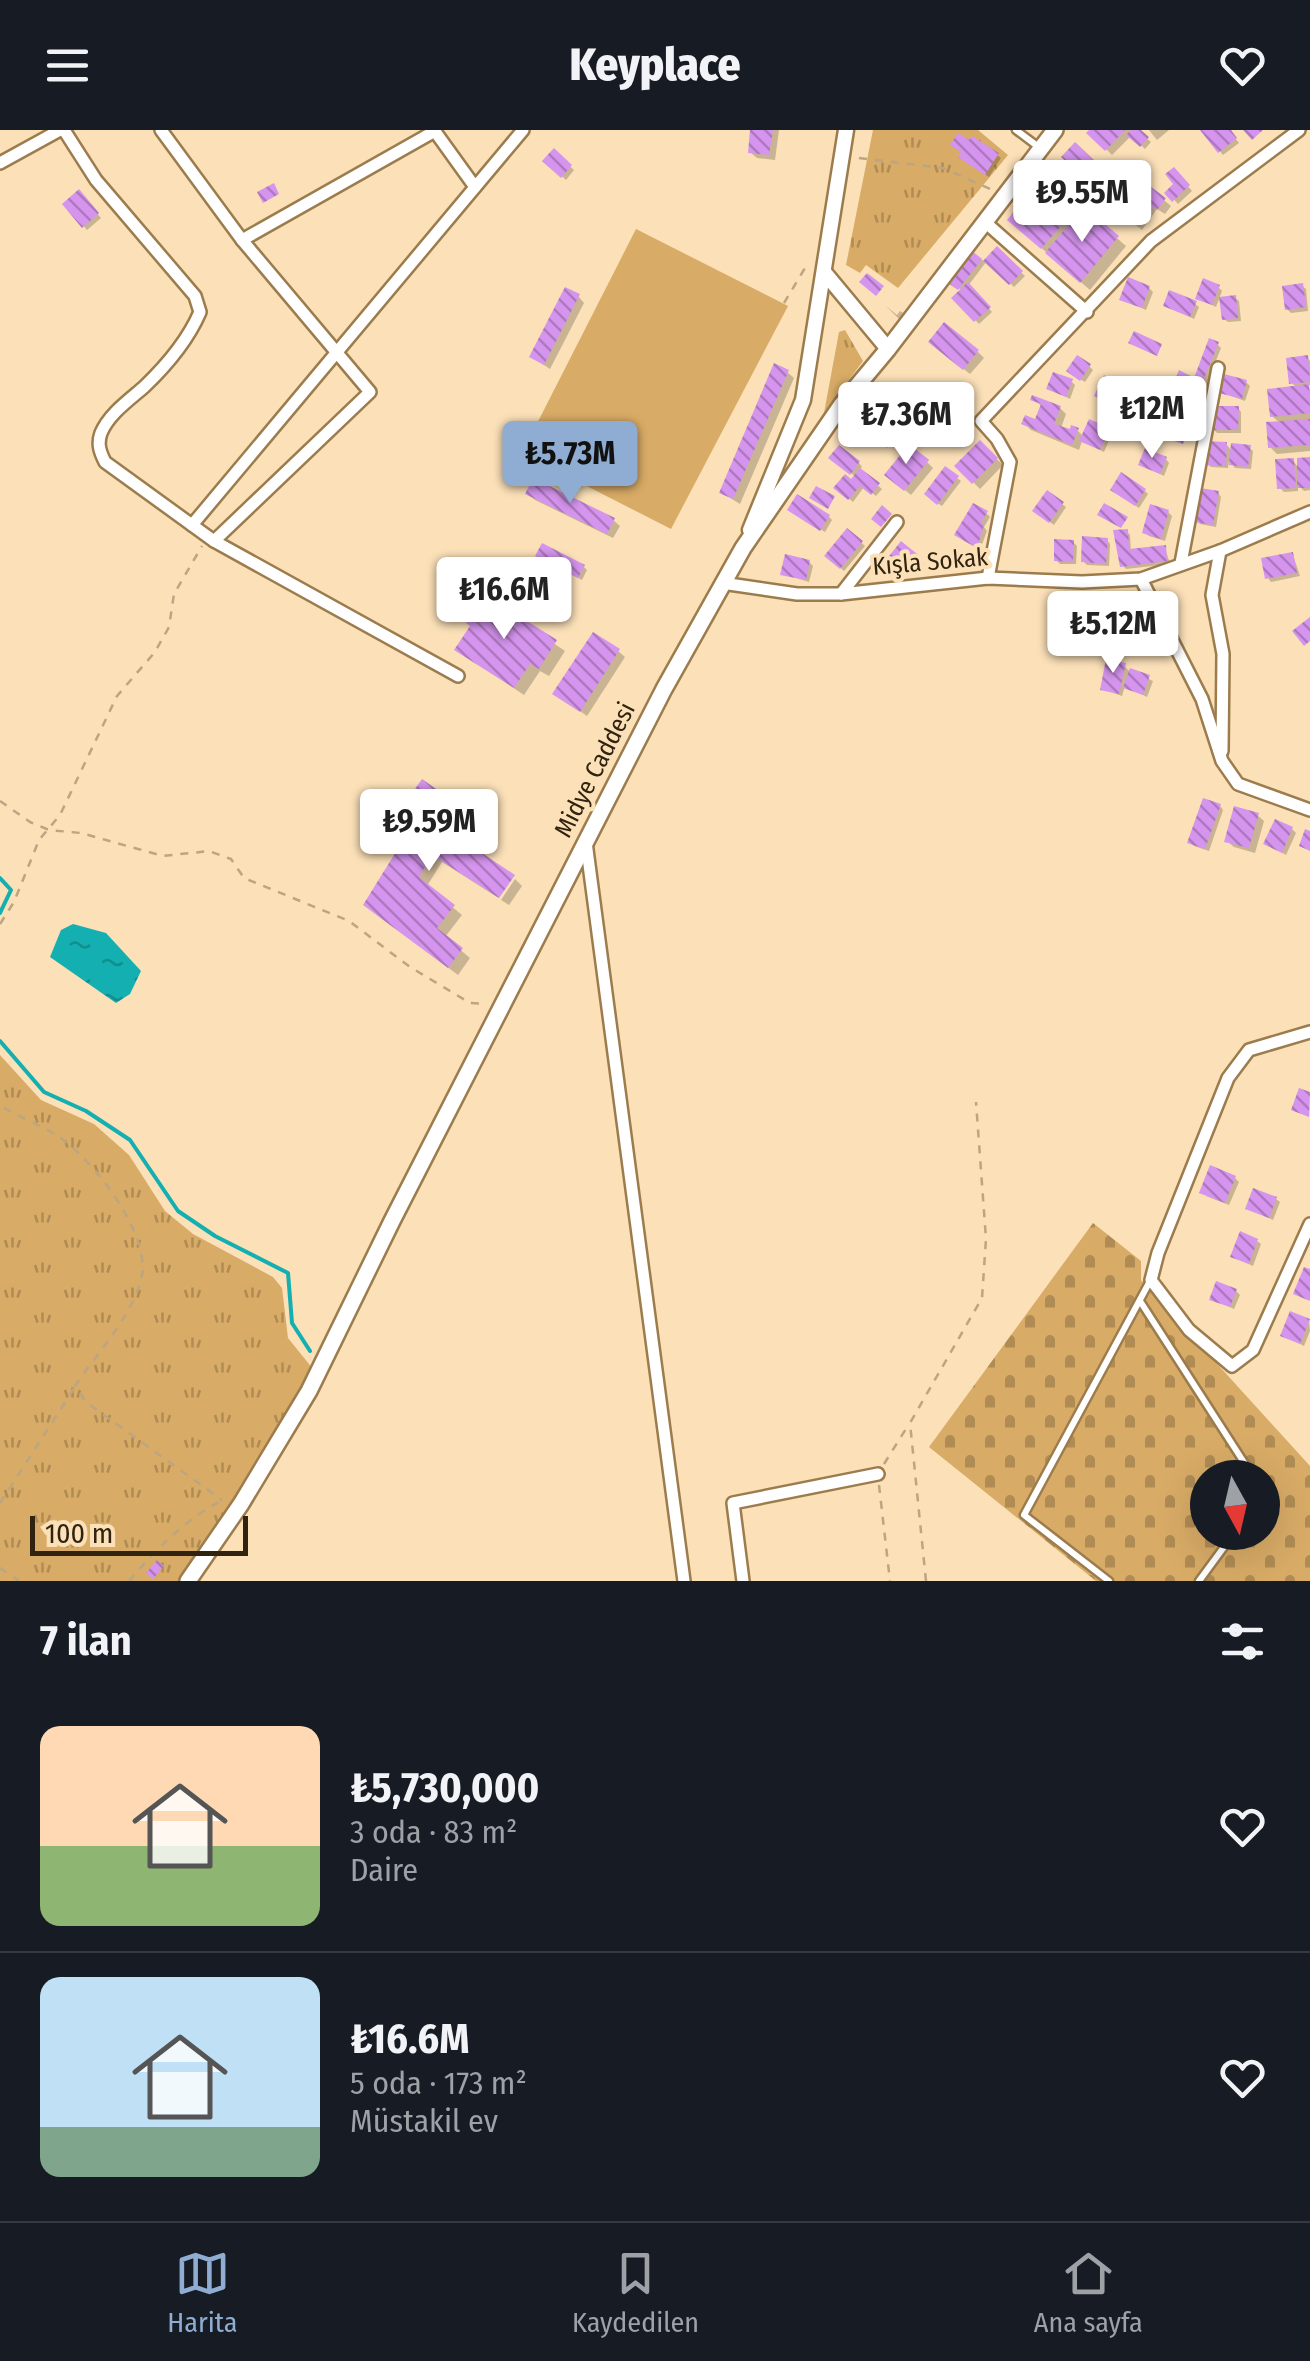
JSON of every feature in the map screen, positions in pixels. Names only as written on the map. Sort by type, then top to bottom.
[{"type":"main road","name":"Midye Caddesi","points":[[188,1581],[242,1504],[308,1391],[722,583],[800,461],[1055,130]]},
{"type":"street","points":[[0,163],[62,130],[96,180],[195,296],[200,312],[192,332],[149,382],[107,421],[99,437],[104,462],[210,538],[458,676]]},
{"type":"street","points":[[161,130],[242,240],[370,392],[210,538]]},
{"type":"street","points":[[192,525],[523,130]]},
{"type":"street","points":[[743,548],[803,400],[846,130]]},
{"type":"street","points":[[988,578],[1010,462],[980,420],[1151,242],[1298,130]]},
{"type":"street","points":[[242,240],[434,131],[475,188]]},
{"type":"street","points":[[985,222],[1087,312]]},
{"type":"street","points":[[824,272],[888,349]]},
{"type":"street","points":[[1181,563],[1218,368]]},
{"type":"street","name":"Kışla Sokak","points":[[722,583],[797,594],[841,594],[988,578],[1082,582],[1141,579],[1220,552],[1310,512]]},
{"type":"street","points":[[841,594],[897,522]]},
{"type":"street","points":[[1220,552],[1212,595],[1223,654],[1222,761]]},
{"type":"street","points":[[1141,579],[1202,700],[1222,761],[1238,784],[1310,810]]},
{"type":"street","points":[[586,842],[684,1581]]},
{"type":"street","points":[[1310,1032],[1249,1050],[1228,1078],[1158,1253],[1151,1280],[1190,1330],[1232,1366],[1253,1350],[1310,1224]]},
{"type":"street","points":[[743,1581],[733,1502],[878,1474]]},
{"type":"lane","points":[[1016,130],[1040,149]]},
{"type":"lane","points":[[1110,1581],[1024,1515],[1151,1280]]},
{"type":"lane","points":[[1140,1301],[1242,1460]]},
{"type":"lane","points":[[1199,1581],[1222,1550]]},
{"type":"path","points":[[842,157],[943,168],[990,189]]},
{"type":"path","points":[[784,303],[805,268],[824,272]]},
{"type":"path","points":[[0,924],[14,902],[38,840],[60,814],[117,696],[155,652],[169,627],[174,594],[210,538]]},
{"type":"path","points":[[0,800],[30,822],[49,830],[80,833],[163,856],[209,851],[231,859],[244,878],[349,921],[410,967],[470,1003],[504,1005]]},
{"type":"path","points":[[890,1581],[878,1474],[982,1298],[986,1239],[976,1102]]},
{"type":"path","points":[[0,1503],[120,1322],[142,1279],[142,1247],[121,1207],[97,1175],[66,1142],[4,1108]]},
{"type":"path","points":[[76,1386],[86,1402],[222,1500],[206,1508],[161,1546],[129,1581]]},
{"type":"path","points":[[910,1423],[926,1581]]},
{"type":"path","points":[[0,1568],[19,1581]]},
{"type":"green space","points":[[873,130],[978,130],[1008,155],[898,288],[866,265],[860,273],[846,265]]},
{"type":"green space","points":[[636,229],[788,306],[671,529],[522,453]]},
{"type":"green space","points":[[845,330],[863,361],[824,413],[839,332]]},
{"type":"green space","points":[[0,1055],[41,1100],[94,1124],[129,1155],[165,1211],[193,1234],[273,1277],[282,1288],[288,1338],[313,1369],[259,1465],[181,1581],[0,1581]]},
{"type":"green space","points":[[1093,1223],[1141,1261],[1141,1280],[1310,1466],[1310,1581],[1096,1581],[929,1447]]},
{"type":"water","points":[[73,924],[106,933],[141,971],[130,994],[116,1003],[50,957],[61,930]]},
{"type":"building","points":[[750,130],[773,130],[769,155],[748,153]]},
{"type":"building","points":[[1125,130],[1105,151],[1086,133]]},
{"type":"building","points":[[1131,130],[1141,130],[1149,137],[1140,147],[1126,135]]},
{"type":"building","points":[[1200,130],[1231,130],[1237,138],[1218,153]]},
{"type":"building","points":[[1243,130],[1263,130],[1252,140]]},
{"type":"building","points":[[958,133],[969,140],[972,136],[999,153],[985,175],[958,157],[961,152],[950,145]]},
{"type":"building","points":[[1075,142],[1097,163],[1084,178],[1061,157]]},
{"type":"building","points":[[554,148],[572,165],[561,178],[542,161]]},
{"type":"building","points":[[1110,162],[1123,178],[1114,186],[1101,170]]},
{"type":"building","points":[[1174,167],[1190,185],[1172,202],[1164,193],[1173,184],[1165,174]]},
{"type":"building","points":[[1046,173],[1081,203],[1041,249],[1007,220]]},
{"type":"building","points":[[274,183],[279,194],[263,203],[257,192]]},
{"type":"building","points":[[1147,184],[1166,198],[1157,210],[1150,205],[1134,225],[1105,202],[1111,191],[1130,207]]},
{"type":"building","points":[[79,189],[99,213],[82,228],[62,204]]},
{"type":"building","points":[[1084,206],[1119,236],[1080,283],[1045,253]]},
{"type":"building","points":[[997,246],[1023,271],[1009,285],[983,261]]},
{"type":"building","points":[[972,251],[982,259],[958,290],[948,283]]},
{"type":"building","points":[[867,273],[884,286],[876,296],[859,282]]},
{"type":"building","points":[[1128,277],[1150,286],[1142,308],[1119,300]]},
{"type":"building","points":[[1203,278],[1220,285],[1212,305],[1195,299]]},
{"type":"building","points":[[968,282],[991,307],[974,322],[951,298]]},
{"type":"building","points":[[1303,283],[1306,307],[1285,310],[1282,286]]},
{"type":"building","points":[[565,287],[580,294],[544,365],[529,357]]},
{"type":"building","points":[[1169,290],[1197,301],[1190,317],[1163,306]]},
{"type":"building","points":[[1236,295],[1238,318],[1222,320],[1219,297]]},
{"type":"building","points":[[944,322],[979,350],[963,370],[928,342]]},
{"type":"building","points":[[1134,331],[1162,344],[1157,356],[1128,343]]},
{"type":"building","points":[[1209,338],[1219,342],[1203,381],[1177,409],[1165,404],[1179,370],[1194,378]]},
{"type":"building","points":[[1077,355],[1091,364],[1080,381],[1066,371]]},
{"type":"building","points":[[1308,355],[1310,382],[1289,384],[1286,358]]},
{"type":"building","points":[[774,363],[789,370],[733,499],[719,493]]},
{"type":"building","points":[[1053,372],[1073,379],[1066,397],[1046,389]]},
{"type":"building","points":[[1220,373],[1247,380],[1242,399],[1215,392]]},
{"type":"building","points":[[1104,375],[1122,384],[1111,404],[1094,396]]},
{"type":"building","points":[[1309,384],[1310,413],[1270,417],[1267,389]]},
{"type":"building","points":[[1032,395],[1061,406],[1054,424],[1079,428],[1072,445],[1021,424],[1025,415],[1035,419],[1041,404],[1030,400]]},
{"type":"building","points":[[1211,406],[1239,406],[1238,430],[1211,430]]},
{"type":"building","points":[[876,419],[893,429],[882,446],[866,436]]},
{"type":"building","points":[[1089,419],[1110,428],[1100,450],[1079,441]]},
{"type":"building","points":[[1310,419],[1310,445],[1268,448],[1266,422]]},
{"type":"building","points":[[1169,427],[1187,433],[1183,444],[1165,438]]},
{"type":"building","points":[[980,440],[998,458],[972,484],[954,466]]},
{"type":"building","points":[[1206,441],[1227,442],[1226,466],[1204,465]]},
{"type":"building","points":[[1231,443],[1251,445],[1248,467],[1229,465]]},
{"type":"building","points":[[909,444],[929,460],[904,491],[884,475]]},
{"type":"building","points":[[839,445],[860,461],[850,475],[828,458]]},
{"type":"building","points":[[1145,448],[1167,457],[1160,474],[1138,465]]},
{"type":"building","points":[[1310,457],[1310,488],[1297,488],[1297,458]]},
{"type":"building","points":[[1294,458],[1296,488],[1277,489],[1275,459]]},
{"type":"building","points":[[945,466],[959,476],[937,505],[924,494]]},
{"type":"building","points":[[860,468],[880,483],[871,495],[860,486],[848,500],[833,488],[845,474],[851,479]]},
{"type":"building","points":[[1121,472],[1146,489],[1135,506],[1110,490]]},
{"type":"building","points":[[533,478],[615,518],[607,534],[525,494]]},
{"type":"building","points":[[816,486],[835,496],[828,509],[809,498]]},
{"type":"building","points":[[1200,488],[1219,491],[1213,525],[1194,522]]},
{"type":"building","points":[[1047,490],[1064,502],[1049,523],[1032,511]]},
{"type":"building","points":[[797,494],[830,515],[820,531],[787,510]]},
{"type":"building","points":[[973,503],[988,511],[981,522],[984,525],[977,548],[954,535]]},
{"type":"building","points":[[1104,503],[1128,517],[1121,528],[1097,515]]},
{"type":"building","points":[[1150,504],[1169,510],[1161,539],[1142,533]]},
{"type":"building","points":[[882,505],[892,514],[881,527],[871,519]]},
{"type":"building","points":[[847,528],[863,541],[840,569],[824,556]]},
{"type":"building","points":[[1128,529],[1129,549],[1166,545],[1167,561],[1120,567],[1113,530]]},
{"type":"building","points":[[1082,536],[1108,538],[1106,564],[1081,562]]},
{"type":"building","points":[[1054,539],[1074,540],[1073,562],[1054,561]]},
{"type":"building","points":[[901,541],[922,558],[907,571],[886,560]]},
{"type":"building","points":[[542,543],[585,565],[578,578],[535,556]]},
{"type":"building","points":[[1293,552],[1297,573],[1265,579],[1261,558]]},
{"type":"building","points":[[785,554],[810,560],[806,580],[780,575]]},
{"type":"building","points":[[484,594],[557,640],[539,669],[530,664],[514,688],[454,650]]},
{"type":"building","points":[[1310,617],[1310,641],[1304,646],[1292,631]]},
{"type":"building","points":[[593,632],[620,649],[580,712],[552,694]]},
{"type":"building","points":[[1106,659],[1126,663],[1119,694],[1100,690]]},
{"type":"building","points":[[1130,668],[1150,675],[1143,695],[1123,688]]},
{"type":"building","points":[[422,779],[452,800],[443,812],[462,826],[455,835],[515,875],[499,898],[432,855],[419,877],[455,905],[437,928],[463,948],[448,968],[363,905],[407,834],[391,823]]},
{"type":"building","points":[[1203,798],[1221,804],[1205,849],[1187,843]]},
{"type":"building","points":[[1234,806],[1259,813],[1249,848],[1224,842]]},
{"type":"building","points":[[1275,819],[1293,827],[1282,853],[1263,844]]},
{"type":"building","points":[[1305,829],[1310,831],[1310,851],[1299,846]]},
{"type":"building","points":[[1299,1088],[1310,1092],[1309,1117],[1291,1110]]},
{"type":"building","points":[[1210,1165],[1236,1176],[1225,1203],[1199,1193]]},
{"type":"building","points":[[1253,1188],[1277,1197],[1269,1218],[1245,1209]]},
{"type":"building","points":[[1240,1231],[1258,1239],[1249,1264],[1230,1257]]},
{"type":"building","points":[[1304,1267],[1310,1269],[1310,1301],[1293,1294]]},
{"type":"building","points":[[1216,1281],[1237,1289],[1230,1307],[1209,1300]]},
{"type":"building","points":[[1290,1311],[1310,1319],[1300,1344],[1280,1336]]},
{"type":"building","points":[[157,1560],[164,1566],[153,1579],[146,1573]]},
{"type":"waterway","points":[[0,878],[11,890],[0,913]]},
{"type":"waterway","points":[[0,1041],[44,1092],[86,1111],[130,1140],[178,1211],[215,1236],[288,1273],[292,1323],[310,1351]]}]
